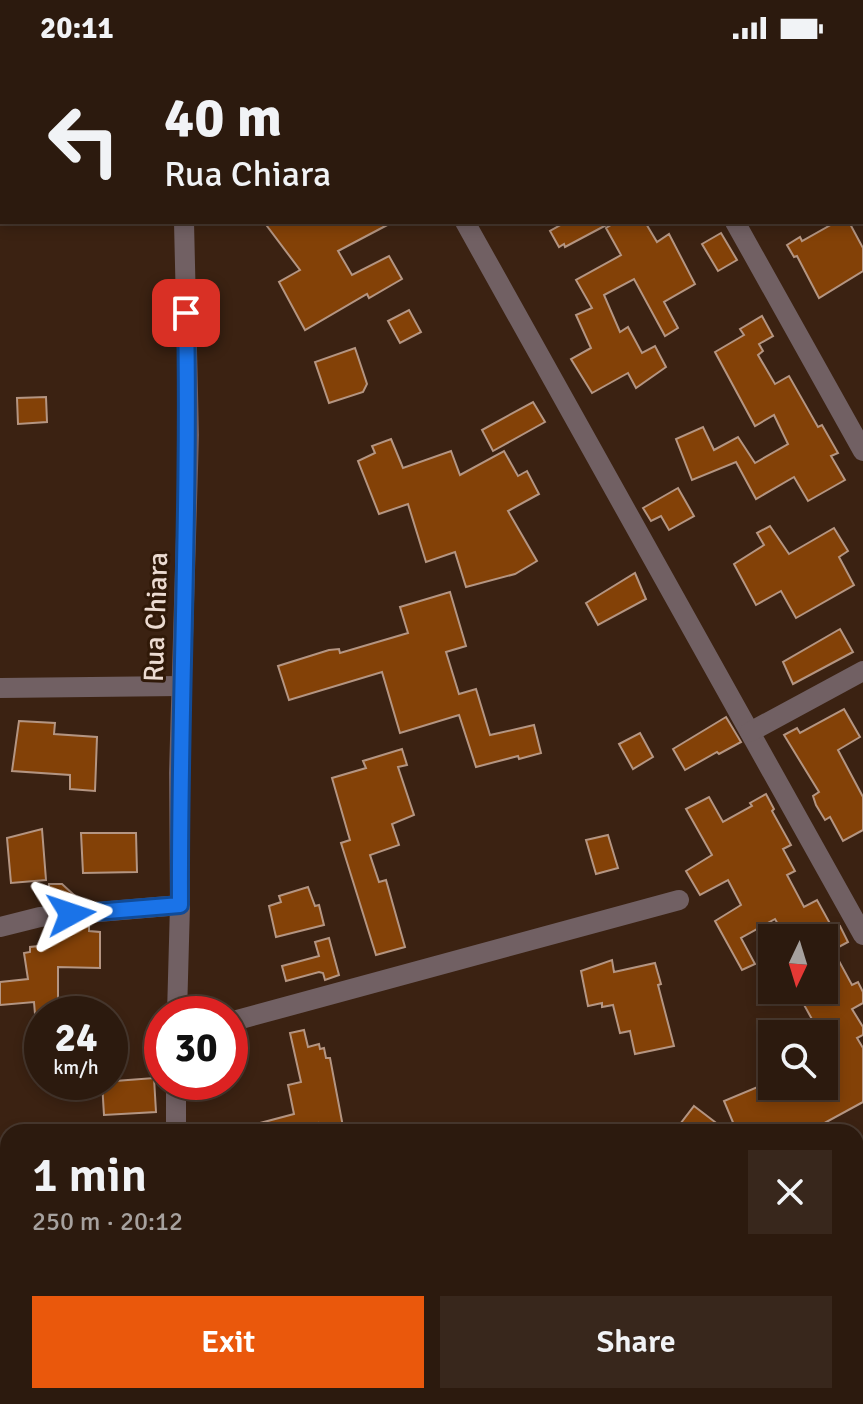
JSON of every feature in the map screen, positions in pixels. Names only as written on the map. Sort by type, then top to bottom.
[{"type":"street","name":"Rua Chiara","points":[[177,996],[181,686],[189,435],[184,224]]},
{"type":"street","points":[[466,224],[863,935]]},
{"type":"street","points":[[736,224],[863,451]]},
{"type":"street","points":[[750,732],[863,671]]},
{"type":"street","points":[[0,688],[181,686]]},
{"type":"street","points":[[248,1017],[679,900]]},
{"type":"street","points":[[0,927],[40,917],[180,905]]},
{"type":"street","points":[[176,1100],[176,1124]]},
{"type":"building","points":[[266,224],[389,224],[338,251],[352,275],[389,256],[402,279],[369,298],[367,294],[305,330],[279,282],[300,270]]},
{"type":"building","points":[[562,224],[608,224],[565,247],[564,244],[559,247],[550,231]]},
{"type":"building","points":[[613,224],[646,224],[657,242],[669,234],[695,284],[664,302],[678,328],[665,336],[634,279],[604,295],[620,332],[628,327],[642,353],[655,346],[666,367],[636,388],[628,373],[592,393],[571,359],[591,348],[576,315],[592,308],[576,280],[621,255],[606,228]]},
{"type":"building","points":[[832,224],[850,224],[863,248],[863,271],[819,298],[797,256],[794,257],[787,245],[800,237],[802,241]]},
{"type":"building","points":[[721,233],[737,260],[718,271],[702,244]]},
{"type":"building","points":[[409,310],[421,332],[400,343],[388,321]]},
{"type":"building","points":[[762,316],[773,336],[759,344],[763,351],[758,355],[775,384],[789,376],[818,427],[822,425],[838,453],[831,456],[845,480],[808,501],[794,477],[756,499],[736,462],[692,480],[676,439],[703,427],[714,450],[738,437],[755,463],[788,444],[774,415],[755,426],[715,352],[744,335],[740,329]]},
{"type":"building","points":[[355,348],[367,384],[363,392],[329,403],[315,362]]},
{"type":"building","points":[[46,397],[47,422],[18,424],[17,398]]},
{"type":"building","points":[[533,402],[545,422],[493,451],[482,430]]},
{"type":"building","points":[[391,439],[403,468],[451,451],[460,475],[504,451],[518,476],[527,471],[539,494],[508,511],[537,561],[515,574],[466,587],[455,552],[426,562],[408,504],[379,514],[358,461],[375,453],[372,446]]},
{"type":"building","points":[[678,488],[694,516],[669,530],[661,516],[651,521],[643,508]]},
{"type":"building","points":[[770,526],[789,554],[834,528],[848,551],[839,557],[854,585],[796,618],[781,591],[756,605],[734,564],[764,545],[757,533]]},
{"type":"building","points":[[635,573],[646,599],[598,625],[586,603]]},
{"type":"building","points":[[450,592],[466,646],[446,652],[459,694],[476,689],[490,735],[534,725],[541,753],[476,767],[459,715],[400,733],[382,672],[289,700],[278,666],[329,650],[339,649],[340,653],[408,633],[400,607]]},
{"type":"building","points":[[840,629],[853,652],[793,684],[783,662]]},
{"type":"building","points":[[844,709],[860,737],[838,750],[863,797],[863,830],[843,841],[830,817],[825,820],[816,805],[813,796],[819,792],[784,735],[797,728],[800,733]]},
{"type":"building","points":[[726,717],[741,742],[685,770],[673,749]]},
{"type":"building","points":[[19,721],[55,723],[54,734],[97,737],[95,791],[70,789],[70,775],[12,771]]},
{"type":"building","points":[[640,733],[653,757],[633,769],[619,744]]},
{"type":"building","points":[[402,749],[407,765],[398,767],[414,815],[392,824],[399,845],[370,855],[379,882],[386,880],[405,947],[376,955],[341,843],[350,840],[332,778],[366,768],[363,761]]},
{"type":"building","points":[[766,794],[791,845],[783,849],[795,871],[787,875],[804,907],[817,900],[830,924],[778,924],[775,919],[758,924],[758,928],[741,938],[755,964],[742,970],[715,921],[741,905],[728,880],[700,895],[686,871],[712,855],[686,809],[709,797],[723,822],[752,806],[750,803]]},
{"type":"building","points":[[42,829],[46,880],[11,883],[7,838]]},
{"type":"building","points":[[81,833],[136,833],[137,872],[83,873]]},
{"type":"building","points":[[608,835],[618,868],[596,874],[586,840]]},
{"type":"building","points":[[49,884],[62,884],[75,896],[75,901],[49,903]]},
{"type":"building","points":[[308,887],[315,906],[319,905],[324,925],[276,937],[269,906],[281,902],[279,896]]},
{"type":"building","points":[[89,926],[89,931],[100,932],[100,968],[58,967],[58,996],[24,996],[24,1003],[0,1005],[0,982],[28,979],[24,953],[30,952],[30,947],[48,945],[49,929]]},
{"type":"building","points":[[840,926],[848,942],[838,947],[838,927]]},
{"type":"building","points":[[329,938],[339,975],[325,980],[323,973],[319,972],[286,981],[282,966],[319,956],[315,942]]},
{"type":"building","points":[[838,959],[852,985],[858,982],[863,992],[863,1003],[852,1009],[863,1027],[863,1035],[857,1038],[863,1048],[863,1102],[823,1124],[734,1124],[724,1101],[758,1087],[758,1100],[838,1100],[838,1020],[812,1020],[804,1004],[838,1004]]},
{"type":"building","points":[[612,960],[614,972],[655,963],[674,1046],[635,1054],[630,1031],[620,1033],[613,1005],[602,1007],[602,1003],[588,1006],[581,971]]},
{"type":"building","points":[[304,1030],[308,1047],[319,1044],[320,1049],[324,1048],[326,1058],[330,1058],[342,1124],[256,1124],[294,1114],[288,1085],[301,1082],[290,1033]]},
{"type":"building","points":[[144,1079],[144,1100],[155,1100],[156,1112],[104,1115],[103,1100],[128,1100],[128,1080]]},
{"type":"building","points":[[694,1106],[718,1124],[680,1124]]},
{"type":"route","points":[[71,914],[180,905],[179,773],[189,435],[186,313]]}]
